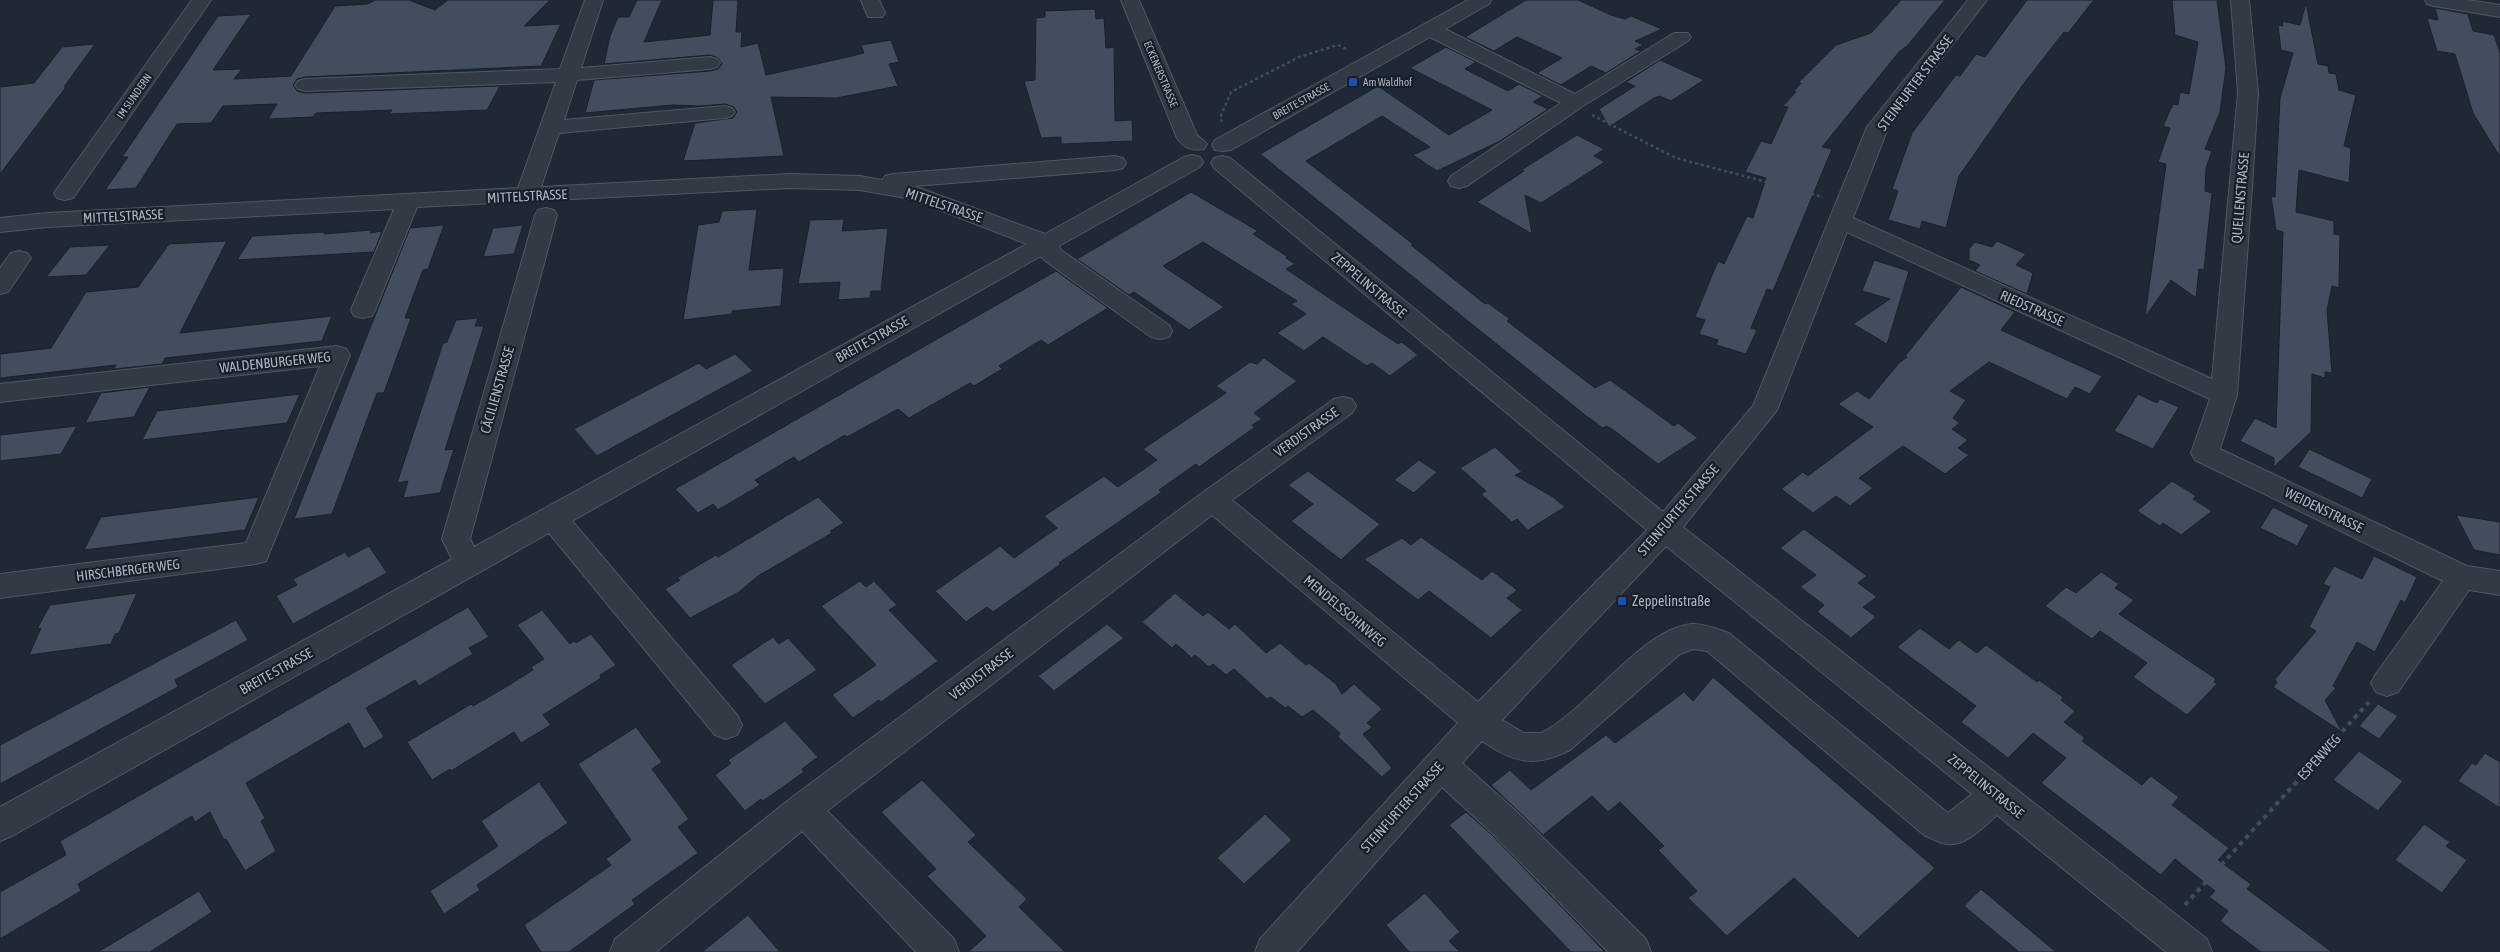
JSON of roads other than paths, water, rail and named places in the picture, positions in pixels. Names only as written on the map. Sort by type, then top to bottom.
[{"type":"street","name":"IM SUNDERN","points":[[65,193],[202,0]]},
{"type":"street","points":[[527,196],[594,0]]},
{"type":"street","name":"ECKENERSTRASSE","points":[[1130,0],[1194,153]]},
{"type":"street","name":"BREITE STRASSE","points":[[1225,150],[1373,60],[1482,0]]},
{"type":"street","name":"STEINFURTER STRASSE","points":[[1273,952],[1440,764],[1665,529],[1764,410],[1878,127],[1978,0]]},
{"type":"street","name":"QUELLENSTRASSE","points":[[2224,395],[2248,93],[2240,0]]},
{"type":"street","points":[[2434,0],[2500,10]]},
{"type":"street","points":[[2490,0],[2500,10]]},
{"type":"street","points":[[1430,29],[1573,104]]},
{"type":"street","points":[[1460,180],[1573,104],[1682,37]]},
{"type":"street","points":[[305,85],[568,75],[710,63]]},
{"type":"street","points":[[551,127],[726,112]]},
{"type":"street","points":[[1194,153],[1207,166],[1225,150]]},
{"type":"street","name":"ZEPPELINSTRASSE","points":[[1225,150],[1665,529],[2194,952]]},
{"type":"street","name":"BREITE STRASSE","points":[[0,825],[1045,242],[1194,153]]},
{"type":"street","points":[[860,183],[1115,163]]},
{"type":"street","name":"MITTELSTRASSE","points":[[0,225],[48,220],[790,181],[860,183],[916,193],[1045,242]]},
{"type":"street","points":[[363,310],[408,202]]},
{"type":"street","name":"RIEDSTRASSE","points":[[1844,212],[2224,395]]},
{"type":"street","name":"CÄCILIENSTRASSE","points":[[468,564],[456,538],[546,215]]},
{"type":"street","points":[[1045,242],[1052,254],[1160,331]]},
{"type":"street","points":[[0,286],[19,258]]},
{"type":"street","name":"WALDENBURGER WEG","points":[[0,393],[338,356],[256,553]]},
{"type":"street","name":"WEIDENSTRASSE","points":[[2224,395],[2205,452],[2462,577],[2500,583]]},
{"type":"street","name":"VERDISTRASSE","points":[[643,948],[803,808],[1212,500],[1343,406]]},
{"type":"street","name":"MENDELSSOHNWEG","points":[[1212,500],[1479,722],[1520,747],[1536,750],[1547,747],[1559,740],[1669,645],[1685,637],[1699,635],[1718,642],[1936,824],[1947,829],[1958,827],[1997,794]]},
{"type":"street","points":[[552,517],[726,725]]},
{"type":"street","name":"HIRSCHBERGER WEG","points":[[0,586],[256,553]]},
{"type":"street","points":[[2386,683],[2462,577]]},
{"type":"street","points":[[1440,764],[1504,822],[1633,952]]},
{"type":"street","points":[[803,808],[941,952]]},
{"type":"place","name":"Am Waldhof","points":[[1353,82]]},
{"type":"place","name":"Zeppelinstraße","points":[[1622,601]]}]
